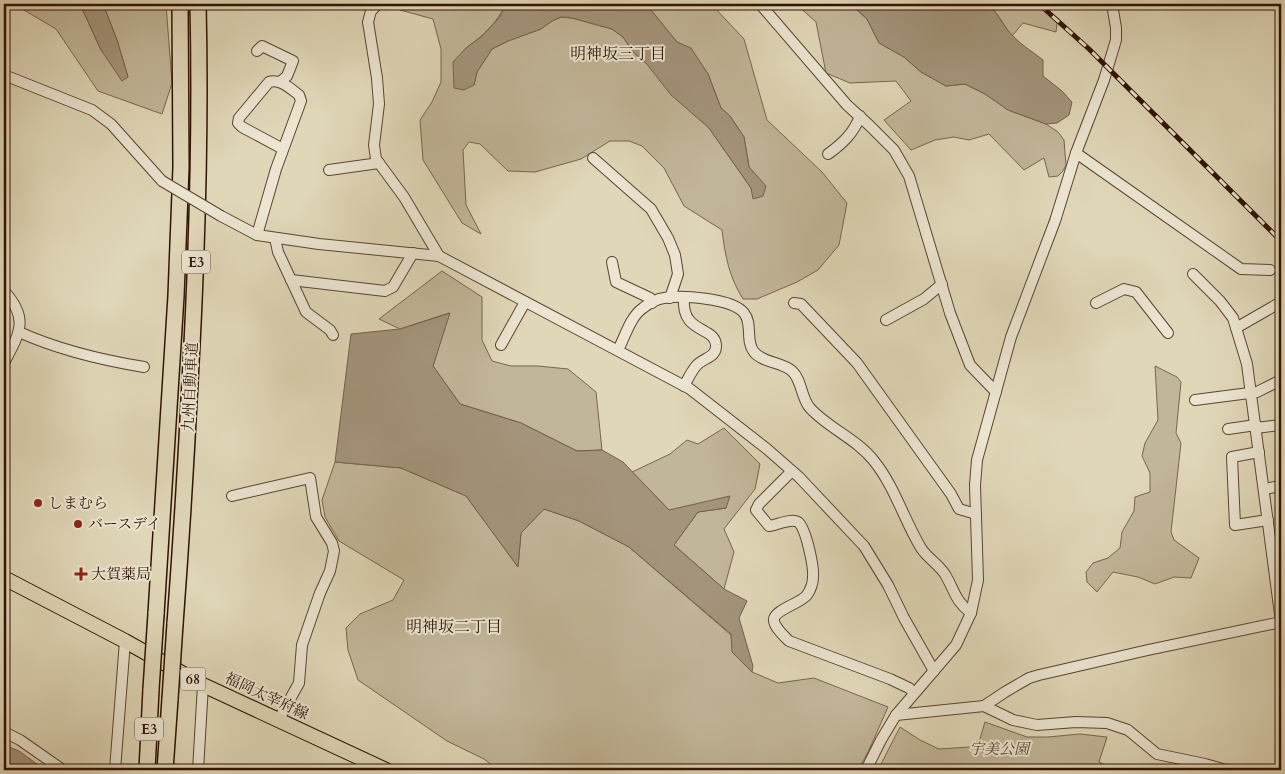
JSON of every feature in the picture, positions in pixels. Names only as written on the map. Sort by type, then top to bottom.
[{"type":"highway","name":"九州自動車道","points":[[147,770],[176,296],[180,177],[180,4]]},
{"type":"highway","name":"九州自動車道","points":[[165,770],[183,520],[200,167],[198,4]]},
{"type":"main road","name":"福岡太宰府線","points":[[4,578],[125,641],[203,685],[386,770]]},
{"type":"street","points":[[378,4],[371,11],[368,22],[379,104],[374,145],[376,160],[404,198],[440,256]]},
{"type":"street","points":[[760,4],[784,29],[847,105],[894,150],[909,176],[950,313],[970,365],[996,392]]},
{"type":"street","points":[[866,770],[896,715],[956,645],[971,613],[978,580],[975,485],[977,460],[1011,338],[1055,221],[1076,153],[1104,80],[1116,40],[1112,4]]},
{"type":"street","points":[[257,51],[262,46],[293,61],[287,76],[280,82]]},
{"type":"street","points":[[4,75],[92,110],[121,133],[162,181],[257,235],[440,256],[684,386],[767,449],[792,471],[864,546],[888,585],[934,672]]},
{"type":"street","points":[[257,235],[283,149],[301,101],[299,95],[280,82],[273,80],[269,82],[239,118],[238,122],[242,127],[283,149]]},
{"type":"street","points":[[828,154],[843,143],[857,125],[860,116]]},
{"type":"street","points":[[1076,153],[1241,269],[1270,270]]},
{"type":"street","points":[[593,158],[651,209],[668,238],[675,255],[678,274],[670,298]]},
{"type":"street","points":[[329,170],[379,163]]},
{"type":"street","points":[[275,238],[278,252],[306,312],[330,330],[333,335]]},
{"type":"street","points":[[291,280],[385,291],[393,287],[413,254]]},
{"type":"street","points":[[612,262],[616,282],[650,298],[652,303]]},
{"type":"street","points":[[896,715],[984,706],[1029,678],[1039,675],[1281,622],[1277,554],[1268,520],[1247,364],[1233,318],[1220,300],[1193,274]]},
{"type":"street","points":[[886,320],[924,299],[942,284]]},
{"type":"street","points":[[1096,303],[1124,289],[1136,292],[1168,333]]},
{"type":"street","points":[[4,291],[10,298],[21,321],[19,332],[4,363]]},
{"type":"street","points":[[618,350],[634,318],[642,308],[662,298],[708,299],[736,306],[743,311],[748,318],[751,345],[755,353],[793,372],[809,407],[874,461],[927,558],[942,570],[955,597],[971,613]]},
{"type":"street","points":[[684,298],[684,311],[687,319],[693,325],[712,336],[716,342],[716,347],[710,357],[697,364],[684,386]]},
{"type":"street","points":[[502,345],[525,302]]},
{"type":"street","points":[[1236,328],[1281,302]]},
{"type":"street","points":[[794,303],[801,304],[857,363],[951,494],[959,509],[976,514]]},
{"type":"street","points":[[19,332],[45,344],[106,361],[144,367]]},
{"type":"street","points":[[1195,400],[1257,392],[1281,380]]},
{"type":"street","points":[[1228,429],[1281,425]]},
{"type":"street","points":[[1259,452],[1232,457],[1235,525],[1268,520]]},
{"type":"street","points":[[792,471],[759,504],[756,510],[769,526],[792,521],[798,522],[803,527],[812,564],[814,576],[812,585],[803,600],[779,612],[774,617],[781,633],[788,641],[890,679],[914,693]]},
{"type":"street","points":[[232,496],[310,478],[316,517],[332,543],[334,551],[330,571],[320,593],[302,645],[299,683],[279,719]]},
{"type":"street","points":[[1264,489],[1281,486]]},
{"type":"street","points":[[115,770],[125,641]]},
{"type":"street","points":[[198,770],[203,685]]},
{"type":"street","points":[[984,706],[1013,720],[1037,725],[1076,722],[1106,723],[1128,730],[1157,754],[1226,770]]},
{"type":"street","points":[[4,732],[20,740],[63,770]]},
{"type":"green space","points":[[19,4],[80,4],[101,50],[128,77],[117,40],[103,4],[166,4],[172,83],[162,114],[98,91],[56,29],[17,6]]},
{"type":"green space","points":[[400,4],[506,4],[489,29],[466,48],[474,85],[477,72],[492,49],[541,29],[561,17],[572,18],[612,29],[623,37],[633,52],[709,128],[751,188],[754,199],[766,187],[749,167],[744,137],[730,116],[721,108],[708,74],[691,49],[677,42],[646,4],[711,4],[744,39],[767,120],[822,172],[847,203],[839,245],[818,270],[797,282],[757,299],[743,299],[728,266],[722,230],[684,206],[664,168],[642,146],[629,141],[610,141],[581,159],[535,172],[508,171],[480,144],[469,142],[463,150],[466,205],[481,234],[462,223],[423,160],[420,120],[432,102],[441,82],[441,49],[433,19],[400,10]]},
{"type":"green space","points":[[796,4],[850,4],[867,19],[879,43],[904,57],[921,72],[946,86],[965,84],[985,94],[1008,110],[1046,124],[1058,132],[1064,140],[1066,165],[1063,171],[1058,176],[1049,177],[1044,158],[1024,170],[989,134],[969,140],[954,137],[935,140],[911,150],[884,120],[911,101],[896,81],[850,83],[826,73],[816,22]]},
{"type":"green space","points":[[987,4],[1038,4],[1057,23],[1056,32],[1023,23],[1012,36]]},
{"type":"green space","points":[[442,271],[482,297],[482,340],[492,361],[511,366],[568,369],[596,392],[602,450],[577,451],[521,423],[460,404],[433,366],[449,313],[400,329],[379,319]]},
{"type":"green space","points":[[1155,366],[1177,377],[1181,382],[1176,433],[1181,443],[1171,532],[1174,540],[1199,558],[1191,578],[1174,577],[1155,584],[1138,577],[1113,572],[1097,592],[1087,582],[1086,572],[1093,563],[1108,558],[1120,548],[1122,532],[1134,511],[1135,497],[1150,492],[1150,473],[1142,456],[1145,443],[1158,420]]},
{"type":"green space","points":[[724,428],[760,464],[755,489],[724,529],[734,552],[724,589],[674,545],[698,512],[726,508],[669,510],[632,472],[670,454],[687,440],[698,444]]},
{"type":"green space","points":[[335,462],[401,468],[466,496],[518,567],[521,533],[544,509],[579,521],[629,547],[731,635],[733,652],[752,672],[778,683],[814,678],[888,707],[858,770],[498,770],[484,759],[447,741],[358,680],[348,650],[346,628],[360,614],[393,600],[404,580],[339,541],[325,517],[322,500]]},
{"type":"green space","name":"宇美公園","points":[[985,722],[1027,737],[1080,734],[1107,737],[1099,762],[1115,770],[878,770],[900,727],[939,749],[970,747],[980,739]]},
{"type":"shaded area","points":[[80,4],[103,4],[117,40],[128,77],[122,81],[101,50]]},
{"type":"shaded area","points":[[506,4],[646,4],[677,42],[691,48],[708,74],[721,108],[730,116],[744,137],[749,167],[766,186],[763,196],[753,199],[751,188],[709,128],[671,95],[646,63],[633,52],[623,37],[612,29],[572,18],[561,17],[541,29],[492,49],[477,72],[474,85],[464,90],[454,88],[453,62],[499,18]]},
{"type":"shaded area","points":[[851,4],[987,4],[1016,39],[1043,60],[1043,76],[1062,91],[1072,102],[1069,115],[1057,123],[1046,124],[1008,110],[985,94],[965,84],[946,86],[921,72],[904,57],[879,43],[867,19]]},
{"type":"shaded area","points":[[450,313],[433,366],[460,404],[521,423],[577,451],[602,450],[623,462],[669,510],[730,496],[726,508],[698,512],[674,545],[724,589],[747,601],[739,618],[753,666],[752,672],[732,652],[731,634],[629,547],[579,521],[544,509],[521,533],[518,567],[466,496],[401,468],[335,462],[351,334],[400,329]]},
{"type":"shaded area","points":[[4,745],[19,751],[45,770],[4,770]]},
{"type":"railway","points":[[1039,4],[1089,49],[1281,241]]},
{"type":"place","name":"しまむら","points":[[38,503]]},
{"type":"place","name":"バースデイ","points":[[78,524]]},
{"type":"place","name":"大賀薬局","points":[[81,574]]},
{"type":"district","name":"明神坂三丁目","points":[[618,53]]},
{"type":"district","name":"明神坂二丁目","points":[[454,626]]}]
